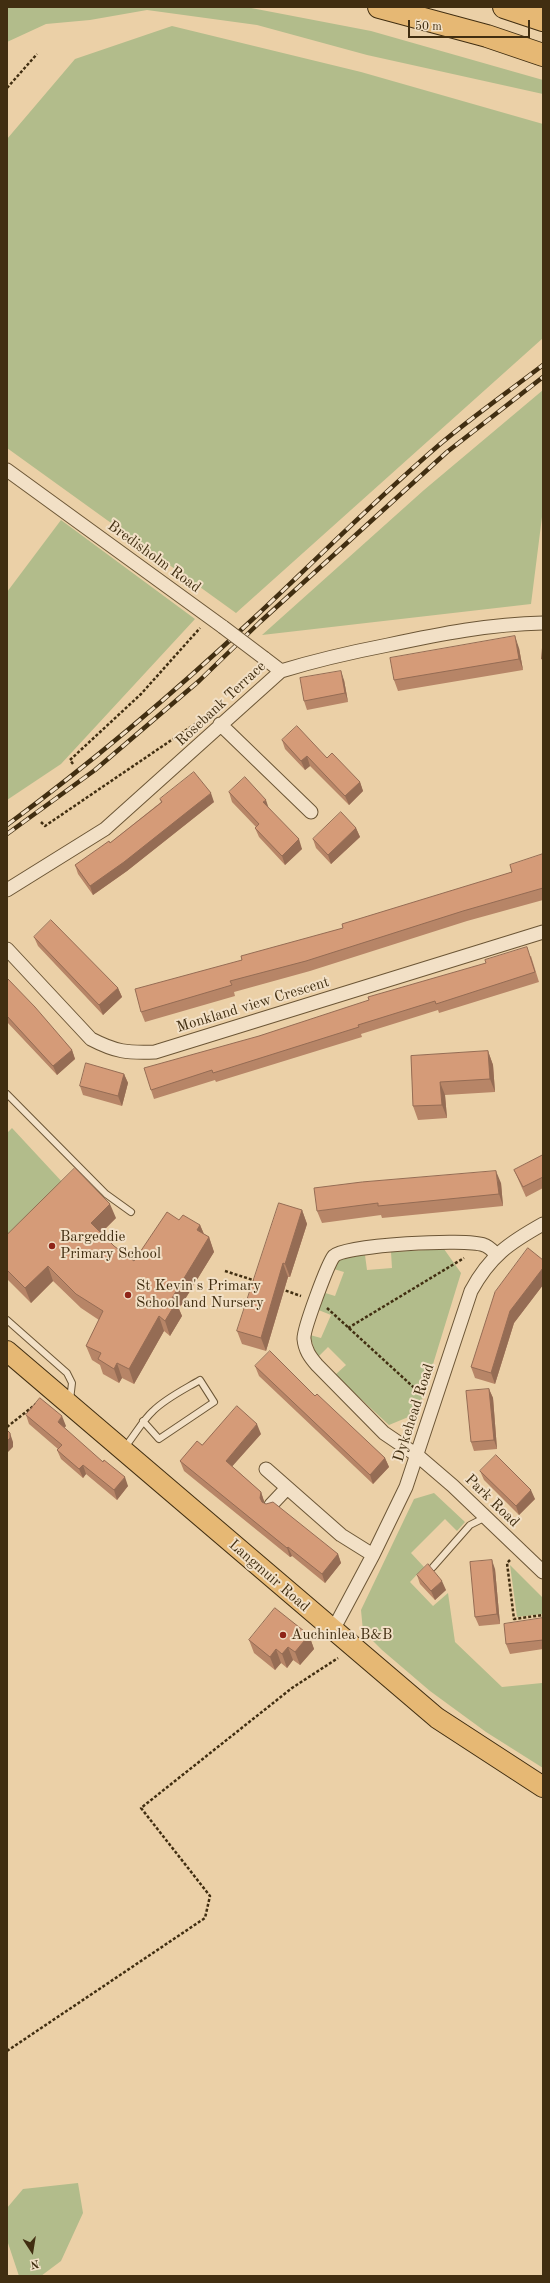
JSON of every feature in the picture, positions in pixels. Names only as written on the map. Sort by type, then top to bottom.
[{"type":"highway","points":[[379,7],[487,36],[543,55]]},
{"type":"highway","points":[[504,7],[543,20]]},
{"type":"main road","name":"Langmuir Road","points":[[7,1351],[70,1403],[122,1450],[437,1718],[543,1787]]},
{"type":"street","name":"Bredisholm Road","points":[[7,470],[210,617],[281,671]]},
{"type":"street","name":"Rosebank Terrace","points":[[7,890],[105,829],[210,735],[220,724],[281,671],[313,661],[452,631],[511,623],[543,623]]},
{"type":"street","points":[[220,724],[312,812]]},
{"type":"street","name":"Monkland view Crescent","points":[[7,949],[91,1039],[107,1047],[134,1053],[155,1052],[543,932]]},
{"type":"street","name":"Dykehead Road","points":[[332,1630],[373,1555],[406,1487],[418,1456],[433,1404],[471,1291],[481,1272],[496,1254],[514,1240],[543,1224]]},
{"type":"street","name":"Park Road","points":[[485,1245],[456,1241],[351,1249],[335,1256],[326,1269],[304,1337],[307,1353],[384,1433],[418,1456],[486,1517],[543,1572]]},
{"type":"street","points":[[485,1245],[496,1254]]},
{"type":"street","points":[[266,1469],[341,1535],[373,1555]]},
{"type":"street","points":[[271,1505],[287,1488]]},
{"type":"lane","points":[[7,1094],[106,1194],[131,1212]]},
{"type":"lane","points":[[7,1320],[67,1373],[72,1383],[70,1403]]},
{"type":"lane","points":[[122,1450],[137,1433],[143,1421],[154,1409],[200,1380],[214,1402],[159,1439],[143,1421]]},
{"type":"lane","points":[[433,1567],[470,1525],[486,1517]]},
{"type":"path","points":[[7,88],[37,54]]},
{"type":"path","points":[[73,764],[70,760],[141,694],[210,617]]},
{"type":"path","points":[[41,822],[45,826],[198,722],[210,735]]},
{"type":"path","points":[[348,1328],[485,1245]]},
{"type":"path","points":[[225,1271],[262,1283]]},
{"type":"path","points":[[276,1288],[316,1299],[433,1404]]},
{"type":"path","points":[[7,1427],[53,1390]]},
{"type":"path","points":[[519,1549],[507,1564],[514,1619],[543,1616]]},
{"type":"path","points":[[7,2051],[205,1918],[210,1896],[141,1808],[292,1688],[344,1654]]},
{"type":"green space","points":[[7,7],[246,7],[371,31],[543,80],[543,94],[367,55],[257,25],[147,10],[90,20],[46,24],[7,42]]},
{"type":"green space","points":[[172,26],[361,72],[543,124],[543,338],[236,613],[7,448],[7,139],[75,59]]},
{"type":"green space","points":[[543,390],[543,509],[531,604],[262,635],[424,490]]},
{"type":"green space","points":[[61,520],[195,619],[61,764],[7,800],[7,592]]},
{"type":"green space","points":[[12,1128],[64,1184],[7,1240],[7,1133]]},
{"type":"green space","points":[[444,1249],[461,1273],[418,1413],[389,1425],[335,1375],[346,1365],[328,1347],[317,1358],[310,1335],[321,1338],[331,1315],[316,1309],[322,1292],[335,1296],[344,1272],[330,1268],[335,1259],[365,1255],[367,1270],[392,1268],[391,1252]]},
{"type":"green space","points":[[434,1493],[465,1522],[457,1531],[445,1519],[411,1553],[424,1567],[410,1582],[433,1606],[448,1593],[455,1642],[502,1687],[542,1683],[543,1768],[486,1732],[430,1691],[382,1650],[363,1631],[361,1610],[414,1499]]},
{"type":"green space","points":[[510,1565],[543,1598],[543,1614],[517,1617]]},
{"type":"green space","points":[[78,2183],[83,2213],[61,2261],[41,2276],[19,2276],[7,2240],[7,2208],[23,2189]]},
{"type":"building","points":[[515,636],[519,659],[394,680],[390,658]]},
{"type":"building","points":[[341,671],[345,693],[304,701],[300,678]]},
{"type":"building","points":[[297,726],[327,758],[332,753],[360,782],[345,796],[307,756],[301,761],[282,740]]},
{"type":"building","points":[[194,772],[211,793],[124,862],[90,886],[75,865],[109,841],[110,843],[162,802],[160,799]]},
{"type":"building","points":[[245,777],[266,800],[263,802],[299,839],[282,856],[255,828],[259,824],[229,792]]},
{"type":"building","points":[[341,812],[356,828],[328,855],[313,839]]},
{"type":"building","points":[[543,854],[543,888],[463,911],[306,961],[230,981],[232,985],[141,1012],[135,989],[242,960],[241,956],[343,928],[342,924],[512,872],[510,865]]},
{"type":"building","points":[[51,920],[118,988],[99,1005],[34,937]]},
{"type":"building","points":[[527,947],[535,972],[436,1004],[435,1001],[358,1025],[359,1027],[213,1073],[212,1070],[151,1090],[144,1068],[259,1036],[369,1000],[368,997],[486,963],[485,960]]},
{"type":"building","points":[[7,978],[35,1007],[72,1050],[53,1066],[7,1016]]},
{"type":"building","points":[[488,1051],[490,1079],[440,1082],[442,1105],[413,1106],[411,1056]]},
{"type":"building","points":[[86,1063],[124,1074],[118,1096],[80,1086]]},
{"type":"building","points":[[543,1155],[543,1177],[523,1187],[514,1170]]},
{"type":"building","points":[[75,1168],[110,1204],[91,1223],[114,1246],[134,1261],[167,1212],[179,1220],[183,1215],[200,1225],[197,1230],[209,1237],[172,1298],[177,1301],[165,1321],[159,1316],[129,1369],[117,1363],[114,1369],[98,1359],[101,1353],[86,1346],[103,1311],[76,1294],[48,1266],[25,1288],[7,1270],[7,1235]]},
{"type":"building","points":[[496,1171],[499,1194],[378,1206],[378,1203],[317,1211],[314,1188],[362,1182]]},
{"type":"building","points":[[279,1203],[302,1210],[285,1264],[283,1263],[261,1338],[237,1331]]},
{"type":"building","points":[[528,1248],[543,1260],[543,1268],[510,1311],[491,1373],[471,1367],[495,1292]]},
{"type":"building","points":[[270,1351],[315,1396],[317,1394],[385,1458],[370,1475],[255,1366]]},
{"type":"building","points":[[489,1389],[494,1440],[471,1442],[466,1391]]},
{"type":"building","points":[[40,1398],[62,1416],[58,1422],[103,1462],[104,1460],[125,1477],[114,1490],[83,1465],[79,1469],[57,1450],[62,1445],[26,1415]]},
{"type":"building","points":[[237,1406],[257,1424],[226,1461],[261,1492],[260,1498],[262,1502],[266,1504],[273,1502],[338,1554],[322,1574],[288,1547],[287,1548],[180,1461],[197,1441],[202,1445]]},
{"type":"building","points":[[7,1430],[10,1433],[10,1438],[7,1441]]},
{"type":"building","points":[[496,1455],[531,1490],[516,1506],[480,1471]]},
{"type":"building","points":[[492,1560],[497,1614],[475,1617],[470,1562]]},
{"type":"building","points":[[428,1564],[442,1581],[431,1591],[417,1575]]},
{"type":"building","points":[[275,1608],[309,1635],[295,1652],[288,1647],[282,1654],[276,1649],[270,1657],[249,1640]]},
{"type":"building","points":[[543,1618],[543,1640],[506,1644],[504,1624]]},
{"type":"railway","points":[[7,825],[103,751],[195,672],[392,487],[439,445],[543,365]]},
{"type":"railway","points":[[7,834],[95,770],[199,681],[260,622],[447,452],[543,377]]},
{"type":"place","name":"Bargeddie Primary School","points":[[52,1246]]},
{"type":"place","name":"St Kevin's Primary School and Nursery","points":[[128,1295]]},
{"type":"place","name":"Auchinlea B&B","points":[[283,1635]]}]
